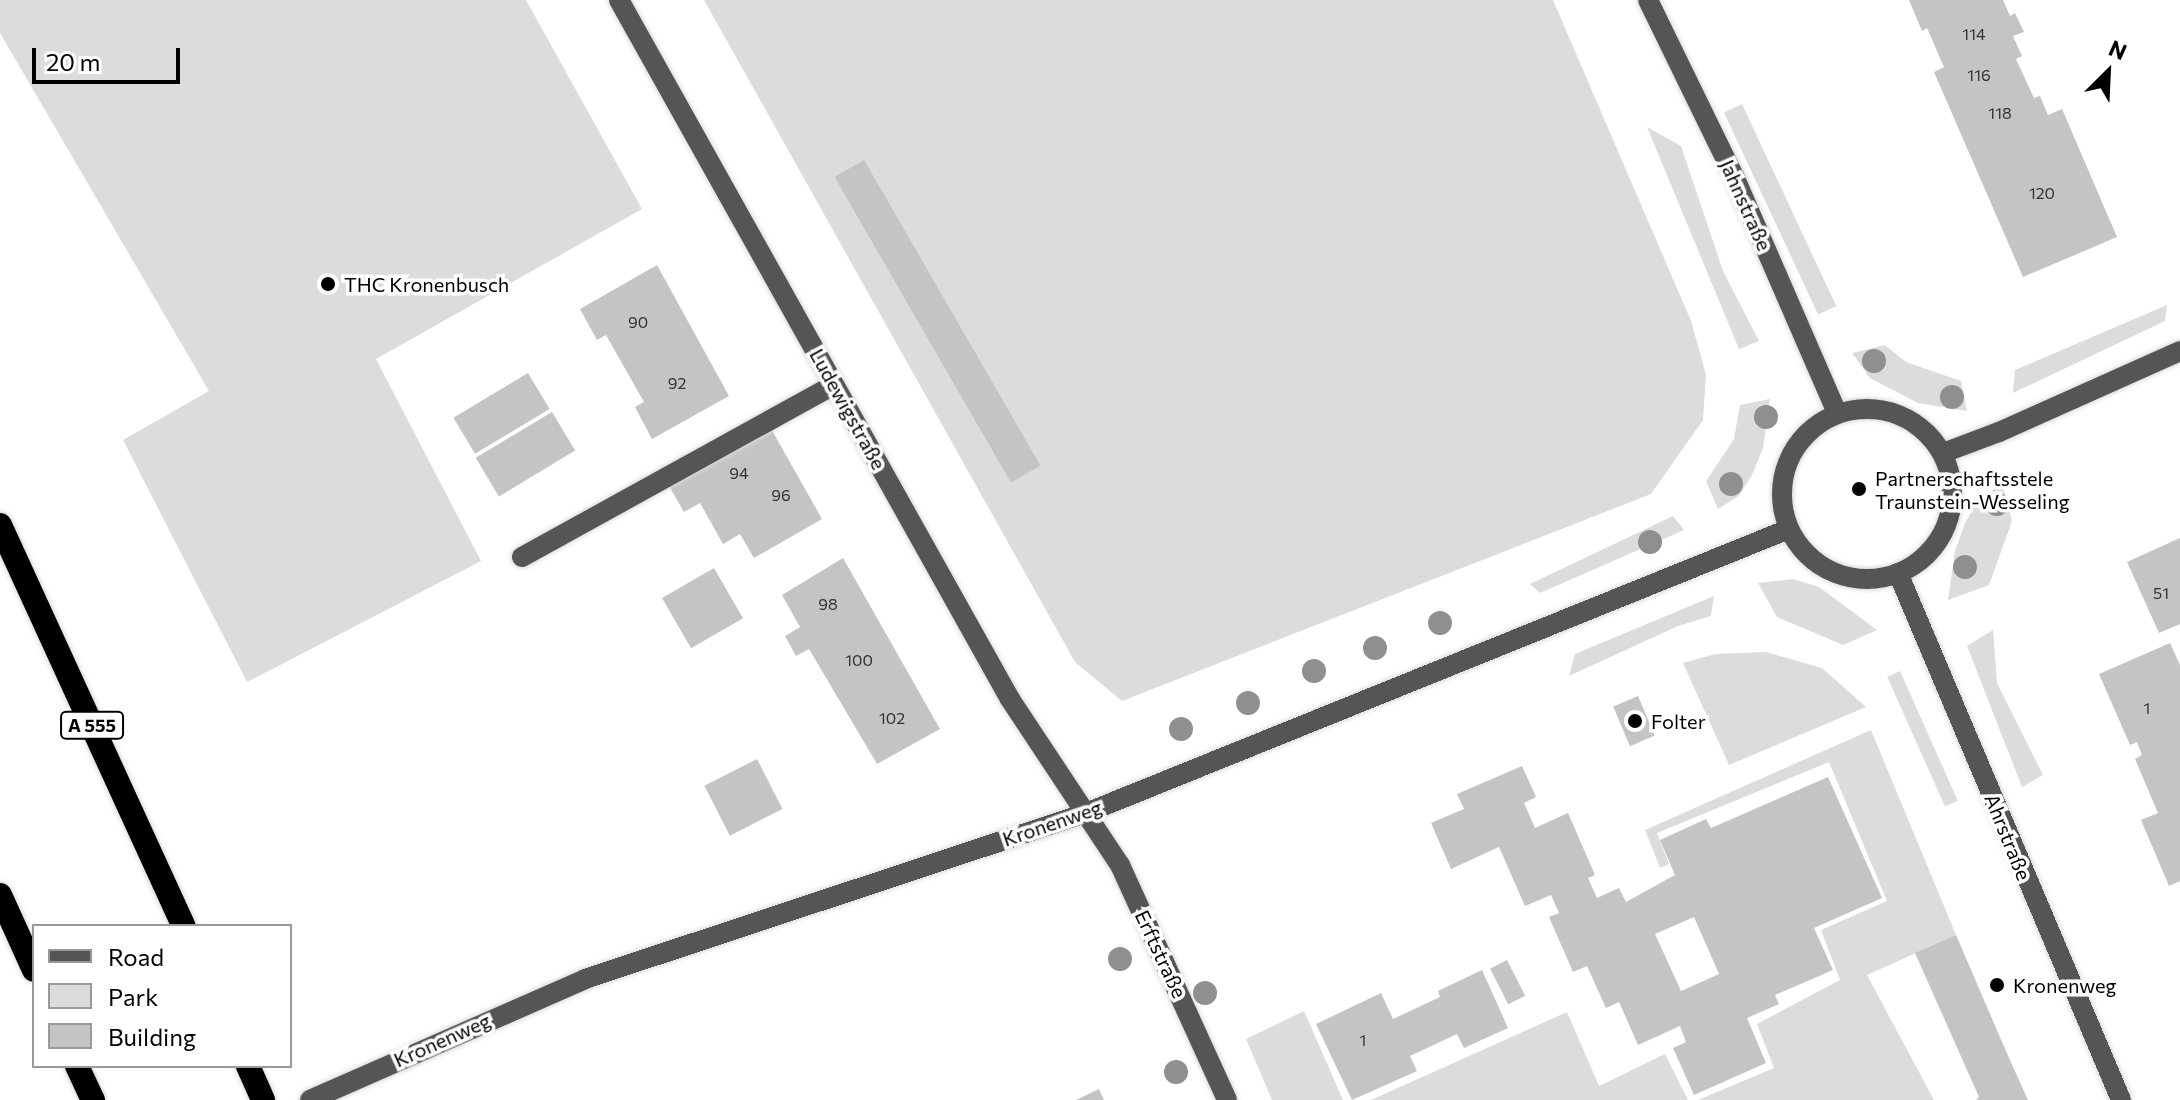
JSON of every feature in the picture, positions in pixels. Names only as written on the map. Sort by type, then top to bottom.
[{"type":"highway","name":"A 555","points":[[0,525],[183,924]]},
{"type":"highway","points":[[0,895],[32,966]]},
{"type":"highway","points":[[78,1068],[93,1100]]},
{"type":"highway","points":[[249,1068],[263,1100]]},
{"type":"street","name":"Ludewigstraße","points":[[619,0],[1010,699],[1086,813]]},
{"type":"street","name":"Jahnstraße","points":[[1648,0],[1734,176],[1837,413]]},
{"type":"street","points":[[1943,453],[1999,432],[2180,351]]},
{"type":"street","points":[[522,557],[834,385]]},
{"type":"street","points":[[1867,408],[1897,413],[1923,429],[1943,453],[1951,478],[1952,504],[1945,530],[1931,551],[1898,573],[1864,580],[1841,575],[1819,565],[1802,549],[1789,529],[1781,495],[1788,461],[1807,433],[1837,413],[1867,408]]},
{"type":"street","name":"Kronenweg","points":[[310,1100],[479,1023],[626,963],[1086,813],[1789,529]]},
{"type":"street","name":"Ahrstraße","points":[[1898,573],[2117,1098]]},
{"type":"street","name":"Erftstraße","points":[[1086,813],[1120,865],[1227,1100]]},
{"type":"green space","name":"THC Kronenbusch","points":[[0,0],[526,0],[642,209],[376,359],[481,561],[247,682],[123,440],[209,391],[0,33]]},
{"type":"green space","points":[[704,0],[1553,0],[1691,321],[1706,375],[1703,420],[1651,494],[1122,701],[1075,662]]},
{"type":"green space","points":[[1742,104],[1836,306],[1818,315],[1724,112]]},
{"type":"green space","points":[[1647,127],[1681,146],[1723,271],[1759,341],[1739,349]]},
{"type":"green space","points":[[2167,305],[2165,321],[2013,393],[2015,370]]},
{"type":"green space","points":[[1885,345],[1906,362],[1961,381],[1967,411],[1918,403],[1870,378],[1852,353]]},
{"type":"green space","points":[[1770,399],[1763,448],[1752,475],[1739,496],[1718,509],[1706,481],[1734,439],[1740,405]]},
{"type":"green space","points":[[2002,483],[2012,521],[1989,585],[1948,600],[1955,551],[1965,523],[1977,502]]},
{"type":"green space","points":[[1673,516],[1684,530],[1540,593],[1530,584]]},
{"type":"green space","points":[[1793,579],[1819,587],[1877,630],[1843,645],[1777,617],[1758,583]]},
{"type":"green space","points":[[1714,596],[1711,616],[1678,626],[1569,676],[1575,654]]},
{"type":"green space","points":[[1993,630],[1997,683],[2043,775],[2022,787],[1967,646]]},
{"type":"green space","points":[[1766,652],[1822,668],[1866,707],[1729,765],[1683,663],[1715,654]]},
{"type":"green space","points":[[1900,671],[1958,801],[1945,806],[1887,677]]},
{"type":"green space","points":[[1871,730],[1956,935],[1867,975],[1934,1100],[1698,1100],[1774,1068],[1757,1024],[1840,980],[1821,930],[1887,901],[1829,762],[1657,833],[1669,864],[1660,868],[1645,830]]},
{"type":"green space","points":[[1304,1011],[1343,1100],[1272,1100],[1246,1039]]},
{"type":"green space","points":[[1567,1012],[1599,1086],[1665,1054],[1688,1100],[1371,1100]]},
{"type":"building","points":[[1909,0],[2003,0],[2010,16],[2015,13],[2024,32],[2013,36],[2022,56],[2016,59],[2034,98],[2040,96],[2048,115],[2062,109],[2117,237],[2023,277],[1934,72],[1944,67],[1927,28],[1922,31]]},
{"type":"building","points":[[864,160],[1040,466],[1011,483],[835,177]]},
{"type":"building","points":[[657,265],[729,396],[652,439],[635,407],[644,402],[606,335],[597,340],[580,309]]},
{"type":"building","points":[[528,373],[550,409],[475,454],[453,418]]},
{"type":"building","points":[[552,412],[575,451],[499,496],[476,458]]},
{"type":"building","points":[[769,425],[822,519],[754,558],[740,534],[723,544],[700,503],[684,512],[669,486]]},
{"type":"building","points":[[2180,538],[2180,624],[2159,633],[2127,562]]},
{"type":"building","points":[[843,558],[940,729],[877,764],[809,649],[796,656],[785,636],[800,627],[782,595]]},
{"type":"building","points":[[714,568],[743,618],[691,648],[662,598]]},
{"type":"building","points":[[2170,643],[2180,665],[2180,881],[2169,886],[2141,820],[2158,813],[2135,759],[2142,755],[2137,742],[2130,745],[2099,674]]},
{"type":"building","points":[[1638,696],[1655,736],[1630,746],[1613,707]]},
{"type":"building","points":[[757,759],[782,809],[730,836],[704,786]]},
{"type":"building","points":[[1522,766],[1536,797],[1524,803],[1535,828],[1568,813],[1595,875],[1588,878],[1597,898],[1619,888],[1626,902],[1675,875],[1660,840],[1706,819],[1711,828],[1828,777],[1882,898],[1814,928],[1833,970],[1775,995],[1779,1004],[1747,1018],[1766,1063],[1694,1095],[1673,1048],[1686,1042],[1680,1026],[1638,1045],[1619,1002],[1606,1008],[1587,966],[1573,972],[1549,917],[1559,913],[1551,895],[1525,906],[1499,847],[1451,869],[1431,823],[1464,809],[1457,794]],"holes":[[[1694,917],[1719,974],[1681,991],[1655,934]]]},
{"type":"building","points":[[1956,935],[2028,1100],[1976,1100],[1979,1097],[1915,953]]},
{"type":"building","points":[[1507,960],[1525,996],[1508,1004],[1490,969]]},
{"type":"building","points":[[1482,970],[1508,1028],[1464,1048],[1457,1034],[1410,1056],[1417,1071],[1352,1100],[1316,1024],[1381,993],[1393,1019],[1440,997],[1438,991]]},
{"type":"building","points":[[1099,1089],[1104,1100],[1076,1100]]},
{"type":"place","name":"THC Kronenbusch","points":[[328,284]]},
{"type":"place","name":"Partnerschaftsstele Traunstein-Wesseling","points":[[1859,489]]},
{"type":"place","name":"Folter","points":[[1635,721]]},
{"type":"place","name":"Kronenweg","points":[[1997,985]]}]
